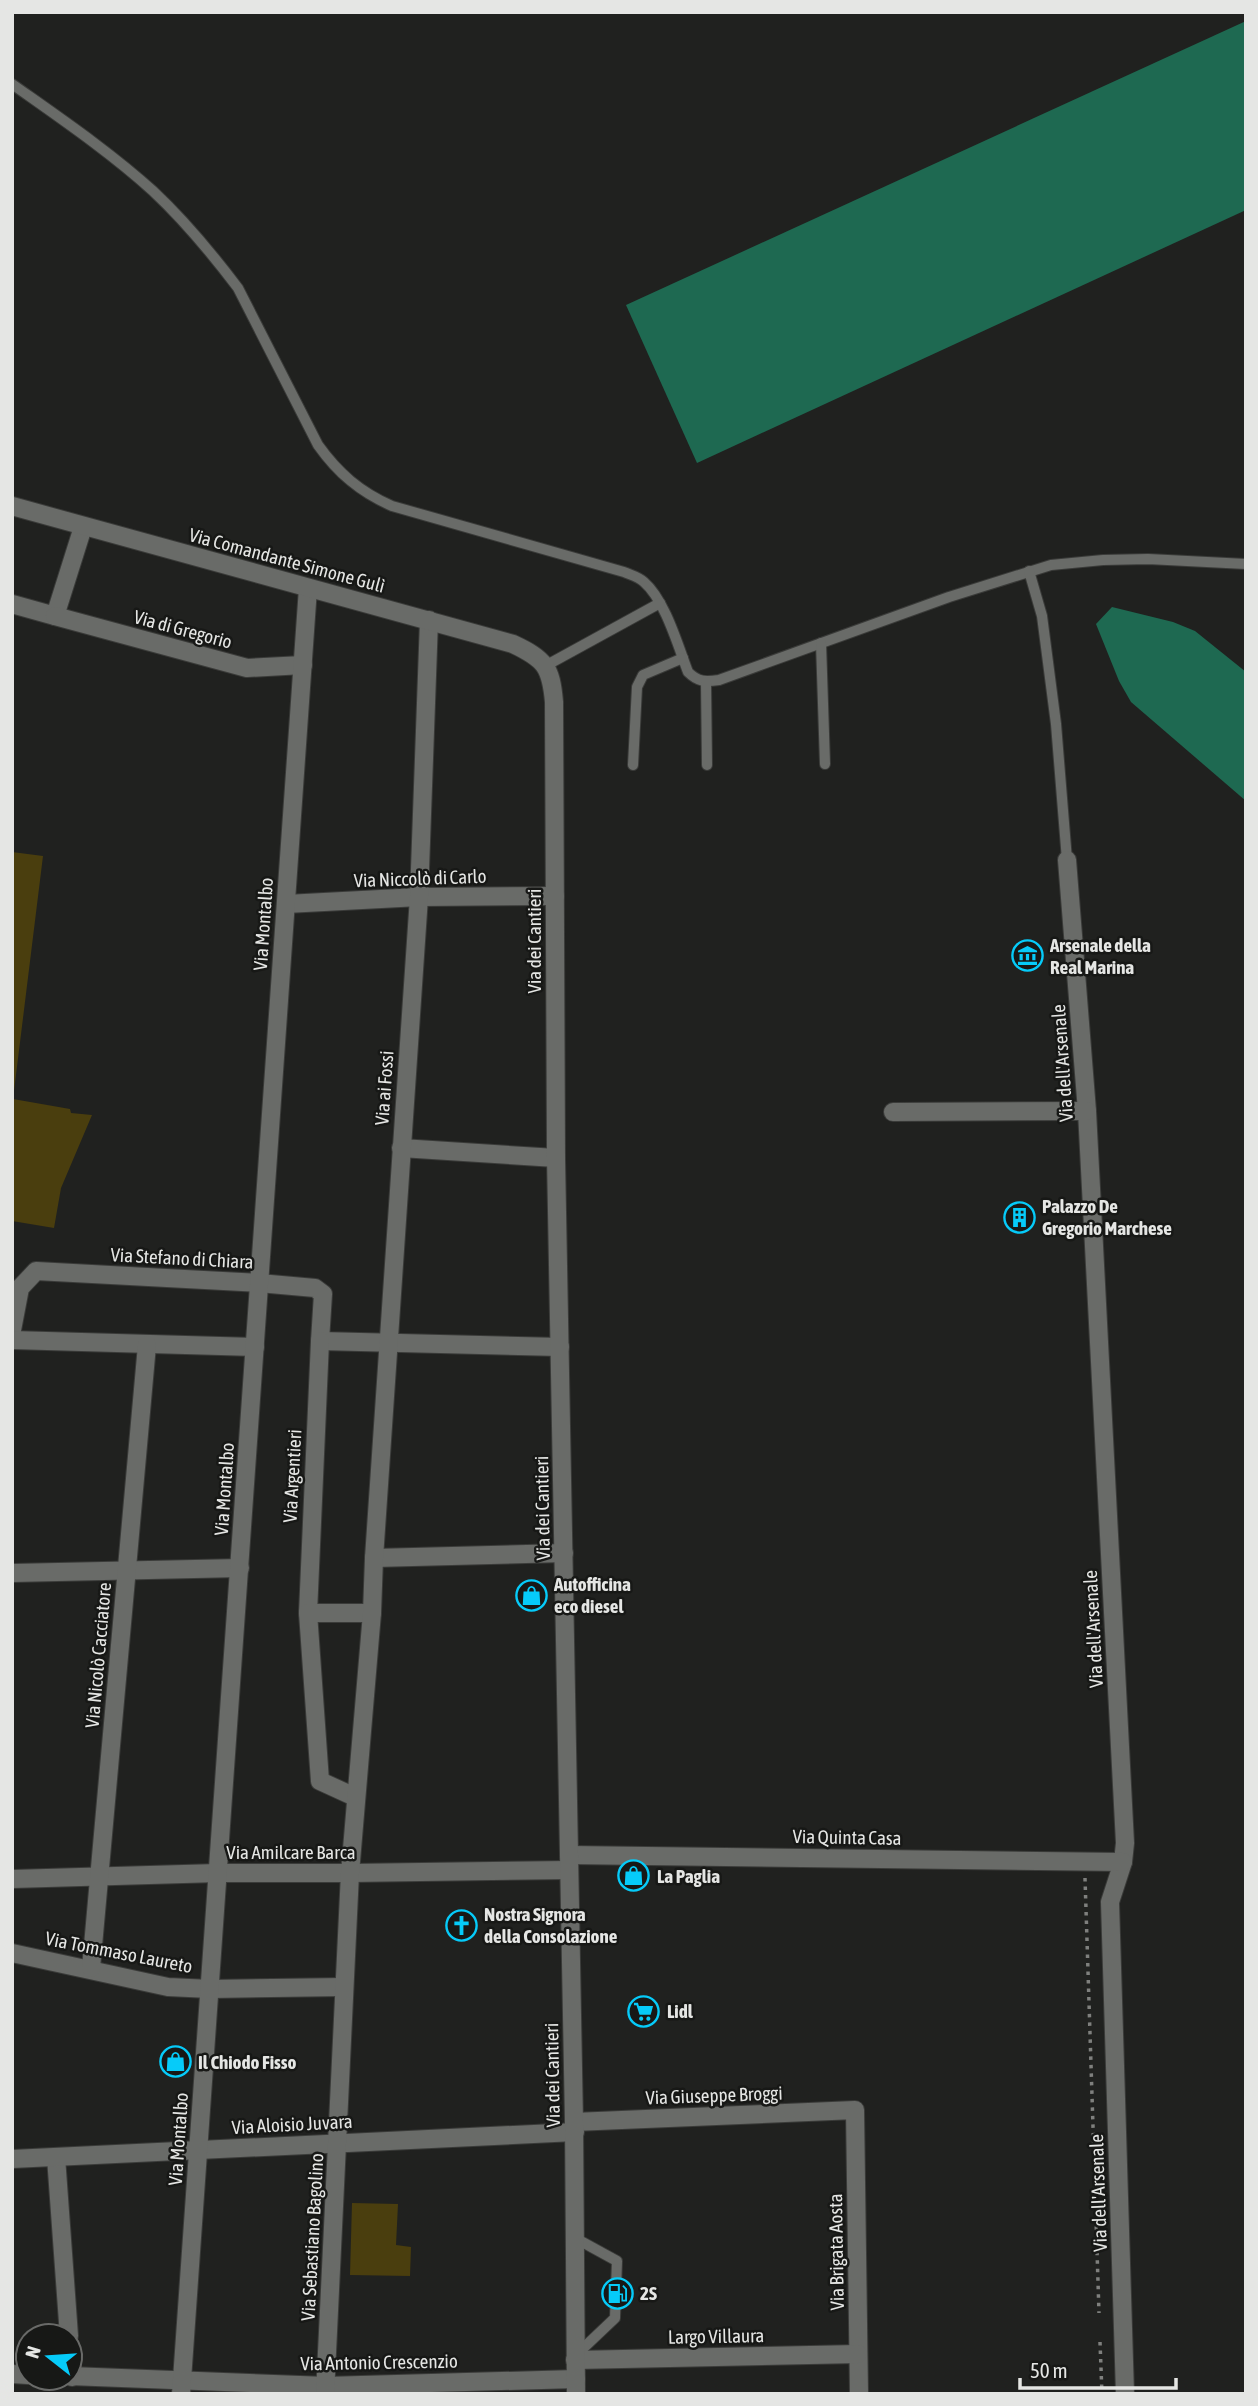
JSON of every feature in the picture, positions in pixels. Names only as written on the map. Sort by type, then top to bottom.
[{"type":"street","name":"Via Comandante Simone Gulì","points":[[12,506],[513,644],[532,653],[547,665]]},
{"type":"street","points":[[55,616],[83,527]]},
{"type":"street","name":"Via Montalbo","points":[[182,2388],[309,588]]},
{"type":"street","name":"Via di Gregorio","points":[[12,604],[247,668],[303,665]]},
{"type":"street","name":"Via ai Fossi","points":[[355,1797],[372,1613],[373,1558],[390,1344],[419,897],[429,620]]},
{"type":"street","name":"Via dei Cantieri","points":[[547,665],[554,702],[556,1158],[575,2127],[576,2387]]},
{"type":"street","name":"Via dell'Arsenale","points":[[1067,860],[1087,1111],[1125,1843],[1123,1862],[1110,1902],[1125,2394]]},
{"type":"street","name":"Via Niccolò di Carlo","points":[[286,904],[419,897],[555,896]]},
{"type":"street","points":[[894,1112],[1087,1111]]},
{"type":"street","points":[[401,1148],[556,1158]]},
{"type":"street","name":"Via Stefano di Chiara","points":[[12,1330],[20,1288],[37,1271],[259,1283],[315,1288],[323,1294]]},
{"type":"street","name":"Via Argentieri","points":[[323,1294],[308,1613],[310,1663],[320,1781],[355,1797]]},
{"type":"street","points":[[12,1340],[255,1347]]},
{"type":"street","points":[[320,1341],[560,1347]]},
{"type":"street","name":"Via Nicolò Cacciatore","points":[[91,1969],[147,1345]]},
{"type":"street","points":[[373,1558],[564,1553]]},
{"type":"street","points":[[12,1573],[240,1568]]},
{"type":"street","points":[[308,1613],[372,1613]]},
{"type":"street","name":"Via Sebastiano Bagolino","points":[[326,2390],[355,1797]]},
{"type":"street","name":"Via Quinta Casa","points":[[569,1862],[1123,1862]]},
{"type":"street","name":"Via Amilcare Barca","points":[[12,1879],[218,1873],[350,1873],[569,1862]]},
{"type":"street","name":"Via Tommaso Laureto","points":[[12,1953],[168,1987],[345,1987]]},
{"type":"street","name":"Via Giuseppe Broggi","points":[[575,2127],[855,2110]]},
{"type":"street","name":"Via Brigata Aosta","points":[[855,2110],[859,2394]]},
{"type":"street","name":"Via Aloisio Juvara","points":[[12,2159],[337,2143],[575,2127]]},
{"type":"street","points":[[56,2157],[68,2322]]},
{"type":"street","name":"Largo Villaura","points":[[575,2358],[858,2354]]},
{"type":"street","name":"Via Antonio Crescenzio","points":[[84,2377],[182,2388],[326,2390],[576,2387]]},
{"type":"lane","points":[[12,84],[154,192],[223,268],[238,288],[318,445],[333,466],[353,484],[392,506],[625,572],[646,583],[660,603],[688,672],[696,680],[706,682],[1029,571],[1072,562],[1103,560],[1148,559],[1246,564]]},
{"type":"lane","points":[[1029,571],[1042,616],[1056,724],[1067,860]]},
{"type":"lane","points":[[547,665],[660,603]]},
{"type":"lane","points":[[821,643],[825,764]]},
{"type":"lane","points":[[634,765],[637,687],[643,676],[683,658]]},
{"type":"lane","points":[[706,682],[707,765]]},
{"type":"lane","points":[[575,2238],[617,2261],[615,2318],[575,2358]]},
{"type":"path","points":[[1085,1876],[1099,2313]]},
{"type":"path","points":[[1100,2342],[1102,2394]]},
{"type":"shaded area","points":[[1246,21],[1246,210],[697,463],[626,305]]},
{"type":"shaded area","points":[[1112,607],[1173,622],[1195,631],[1246,672],[1246,801],[1131,702],[1119,681],[1096,624]]},
{"type":"shaded area","points":[[12,852],[43,856],[13,1099],[70,1109],[71,1113],[92,1115],[61,1188],[54,1228],[12,1221]]},
{"type":"shaded area","points":[[352,2203],[398,2204],[396,2245],[411,2247],[410,2276],[350,2275]]},
{"type":"place","name":"Arsenale della Real Marina","points":[[1027,956]]},
{"type":"place","name":"Palazzo De Gregorio Marchese","points":[[1019,1217]]},
{"type":"place","name":"Autofficina eco diesel","points":[[531,1595]]},
{"type":"place","name":"La Paglia","points":[[634,1876]]},
{"type":"place","name":"Nostra Signora della Consolazione","points":[[461,1925]]},
{"type":"place","name":"Lidl","points":[[644,2011]]},
{"type":"place","name":"Il Chiodo Fisso","points":[[175,2062]]},
{"type":"place","name":"2S","points":[[617,2293]]}]
